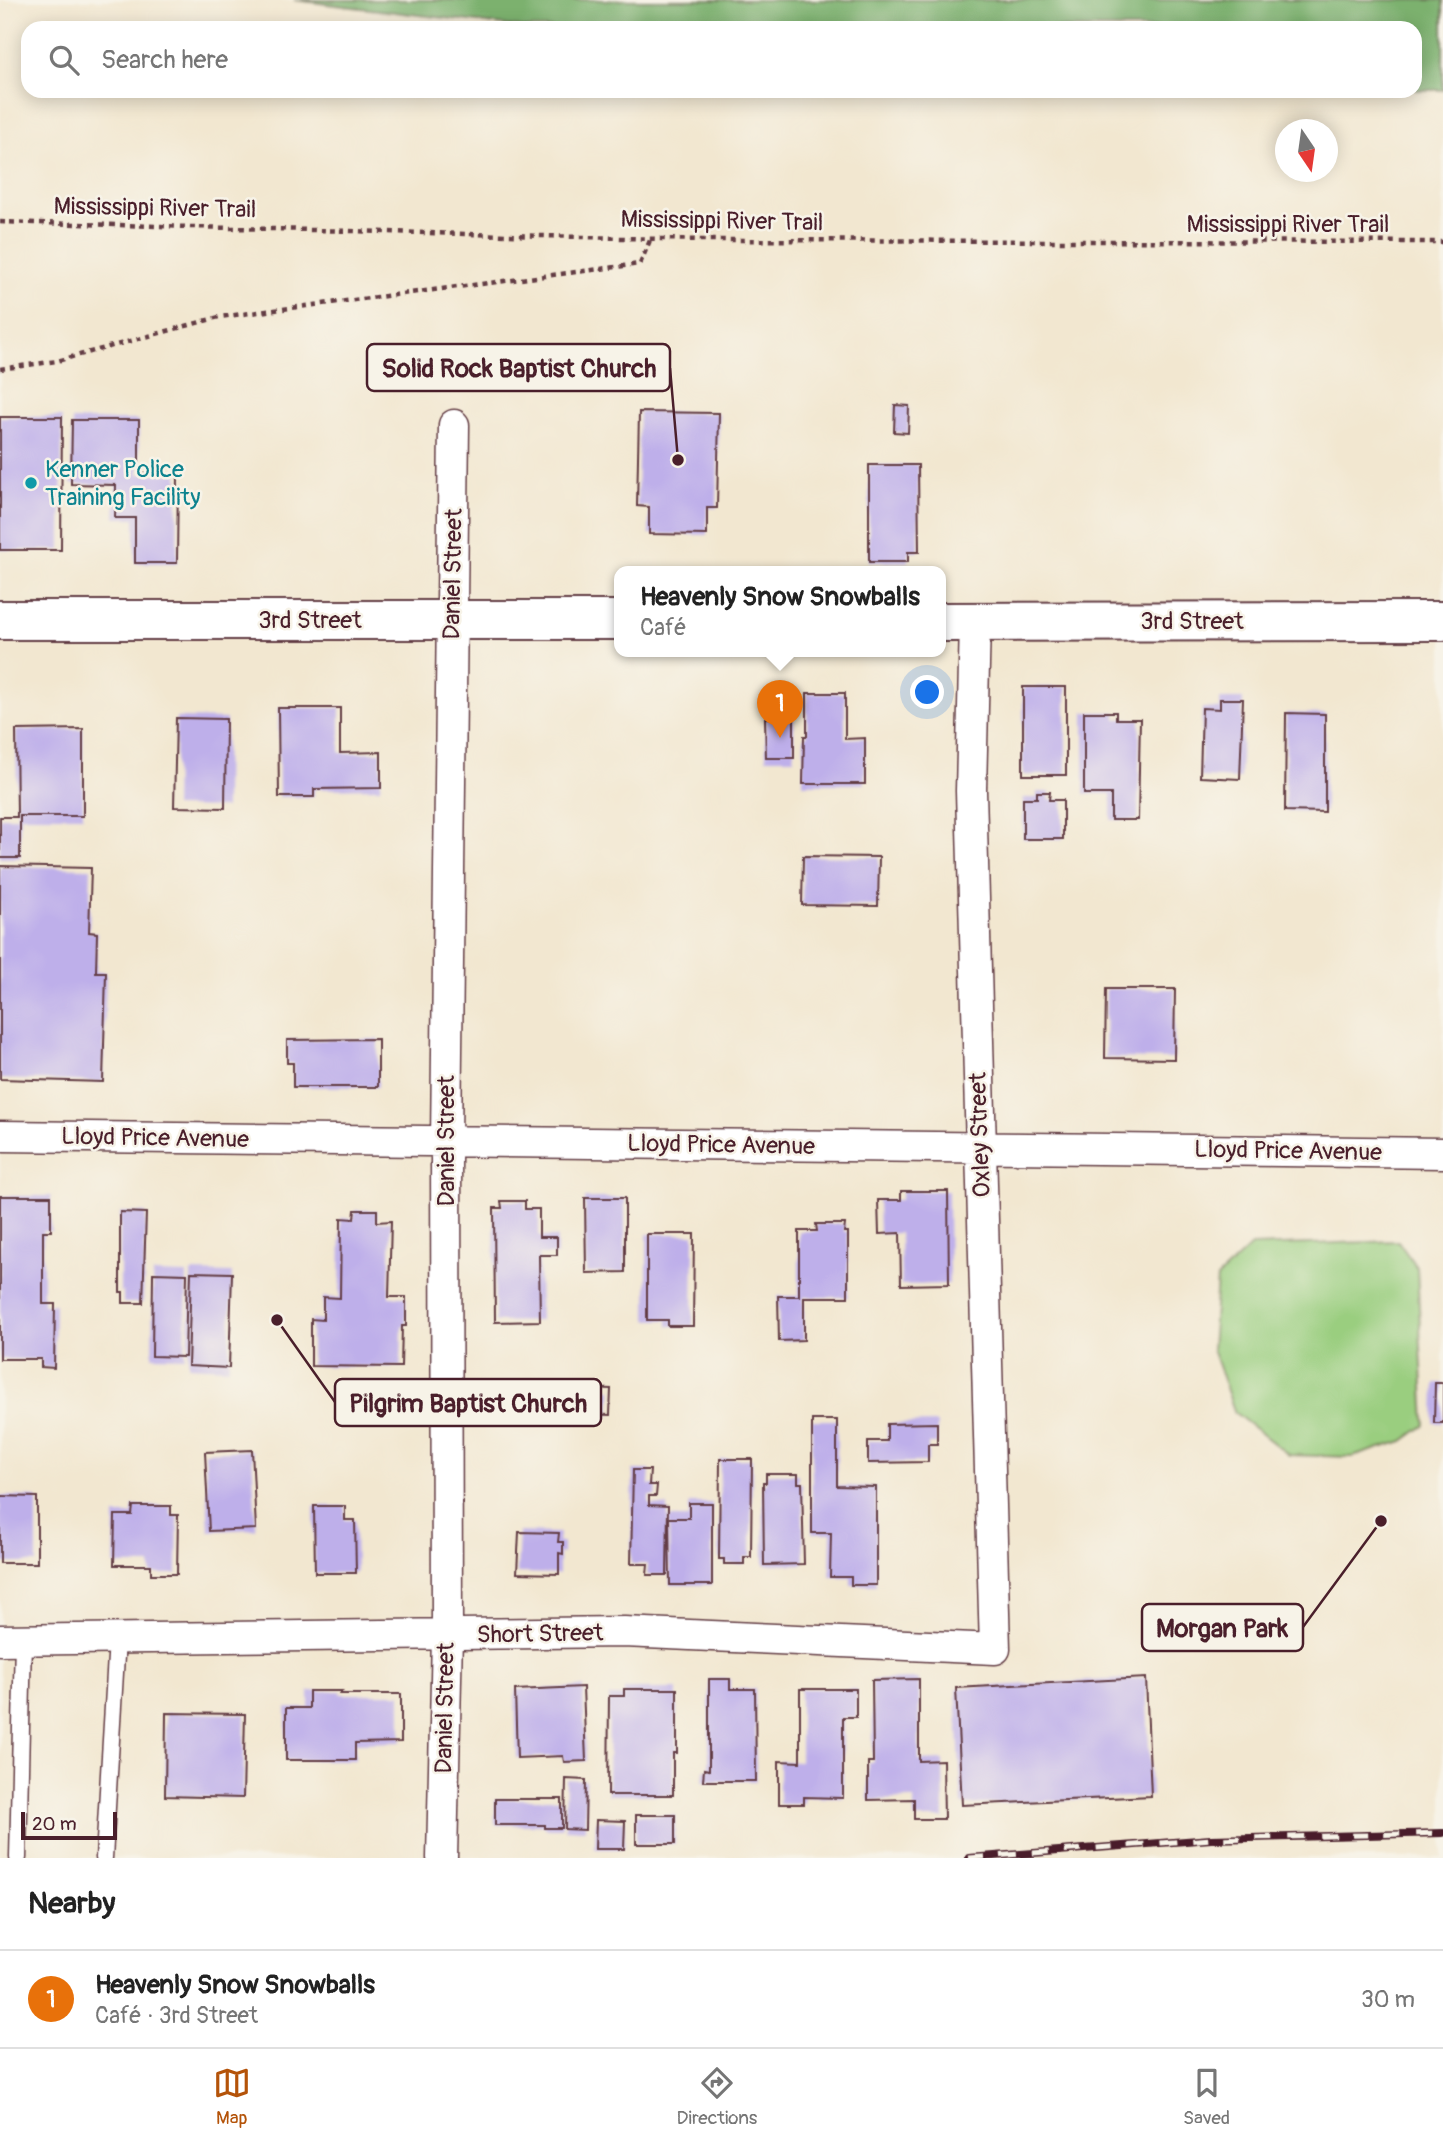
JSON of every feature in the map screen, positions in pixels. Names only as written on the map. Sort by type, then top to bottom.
[{"type":"main road","name":"3rd Street","points":[[0,620],[614,620]]},
{"type":"main road","name":"3rd Street","points":[[958,622],[1443,621]]},
{"type":"street","name":"Daniel Street","points":[[442,1858],[447,1635],[446,1141],[454,425]]},
{"type":"street","name":"Oxley Street","points":[[958,622],[971,790],[995,1648]]},
{"type":"street","name":"Lloyd Price Avenue","points":[[0,1136],[1443,1153]]},
{"type":"street","name":"Short Street","points":[[12,1640],[624,1632],[995,1648]]},
{"type":"lane","points":[[104,1858],[117,1639]]},
{"type":"lane","points":[[12,1640],[18,1858]]},
{"type":"path","name":"Mississippi River Trail","points":[[0,222],[651,238],[1443,242]]},
{"type":"path","points":[[0,369],[57,361],[219,317],[640,264],[651,238]]},
{"type":"green space","points":[[294,0],[1443,0],[1443,90],[1422,90],[1422,21],[469,21]]},
{"type":"green space","points":[[1398,1241],[1417,1268],[1425,1425],[1403,1441],[1352,1457],[1289,1455],[1235,1413],[1212,1349],[1217,1278],[1251,1246]]},
{"type":"building","points":[[895,405],[909,406],[908,433],[894,432]]},
{"type":"building","points":[[639,412],[719,413],[717,508],[707,508],[707,535],[649,534],[649,507],[637,506]]},
{"type":"building","name":"Kenner Police Training Facility","points":[[0,417],[62,417],[61,550],[0,550]]},
{"type":"building","points":[[72,420],[139,420],[139,474],[178,474],[177,563],[135,563],[135,518],[115,518],[116,485],[71,484]]},
{"type":"building","points":[[869,465],[918,465],[919,552],[908,552],[908,562],[869,562]]},
{"type":"building","points":[[1023,687],[1066,687],[1066,775],[1023,775]]},
{"type":"building","points":[[807,693],[845,693],[845,739],[865,738],[865,784],[803,784]]},
{"type":"building","points":[[1220,699],[1243,699],[1240,779],[1200,777],[1202,708],[1220,709]]},
{"type":"building","points":[[278,708],[340,708],[340,753],[381,752],[381,788],[314,789],[314,797],[279,797]]},
{"type":"building","points":[[1084,712],[1116,712],[1116,719],[1140,719],[1138,820],[1111,820],[1111,794],[1084,794]]},
{"type":"building","points":[[1286,713],[1325,714],[1325,812],[1285,811]]},
{"type":"building","points":[[778,714],[785,714],[785,718],[794,718],[794,758],[766,758],[765,718],[777,718]]},
{"type":"building","points":[[176,718],[226,719],[225,808],[174,807]]},
{"type":"building","points":[[83,729],[83,816],[20,816],[20,858],[0,858],[0,817],[17,817],[16,730]]},
{"type":"building","points":[[1037,792],[1050,792],[1049,800],[1063,800],[1063,839],[1023,839],[1023,798],[1037,798]]},
{"type":"building","points":[[803,856],[879,857],[878,906],[802,905]]},
{"type":"building","points":[[0,866],[91,868],[89,932],[97,933],[96,972],[106,972],[103,1082],[0,1079]]},
{"type":"building","points":[[1106,989],[1175,989],[1174,1059],[1105,1058]]},
{"type":"building","points":[[378,1039],[378,1087],[293,1087],[293,1063],[287,1063],[287,1040]]},
{"type":"building","points":[[901,1191],[948,1191],[949,1284],[901,1285],[900,1233],[879,1234],[878,1200],[901,1200]]},
{"type":"building","points":[[0,1196],[51,1196],[51,1231],[43,1231],[43,1304],[55,1304],[54,1368],[41,1367],[41,1359],[0,1359]]},
{"type":"building","points":[[585,1198],[625,1198],[625,1272],[586,1273]]},
{"type":"building","points":[[501,1201],[525,1201],[525,1209],[539,1209],[539,1237],[557,1237],[557,1255],[539,1255],[540,1321],[495,1322],[494,1208],[502,1208]]},
{"type":"building","points":[[355,1210],[377,1210],[377,1222],[391,1221],[389,1297],[406,1297],[401,1367],[311,1366],[311,1319],[323,1320],[323,1297],[340,1298],[341,1218],[354,1219]]},
{"type":"building","points":[[120,1212],[146,1213],[143,1303],[123,1303],[123,1292],[120,1292]]},
{"type":"building","points":[[816,1224],[845,1224],[844,1232],[848,1232],[848,1297],[804,1297],[804,1340],[779,1341],[778,1296],[799,1296],[799,1231],[817,1231]]},
{"type":"building","points":[[647,1234],[694,1234],[693,1326],[668,1326],[668,1320],[647,1320]]},
{"type":"building","points":[[191,1272],[232,1273],[229,1368],[188,1366]]},
{"type":"building","points":[[153,1273],[187,1274],[185,1357],[152,1356]]},
{"type":"building","points":[[1435,1383],[1443,1383],[1443,1423],[1434,1423]]},
{"type":"building","points":[[504,1385],[611,1389],[610,1415],[503,1411]]},
{"type":"building","points":[[812,1420],[837,1420],[837,1486],[876,1487],[876,1585],[851,1585],[851,1577],[830,1577],[831,1533],[812,1533]]},
{"type":"building","points":[[937,1423],[937,1444],[928,1444],[928,1462],[868,1463],[868,1441],[887,1441],[887,1424]]},
{"type":"building","points":[[252,1450],[256,1529],[209,1531],[205,1452]]},
{"type":"building","points":[[720,1459],[752,1459],[751,1557],[744,1557],[744,1564],[724,1564],[724,1559],[719,1559]]},
{"type":"building","points":[[633,1470],[650,1470],[649,1485],[657,1485],[656,1496],[649,1496],[649,1505],[668,1506],[667,1575],[647,1575],[648,1564],[631,1564]]},
{"type":"building","points":[[766,1474],[798,1474],[798,1483],[802,1483],[804,1564],[764,1565],[763,1483],[766,1483]]},
{"type":"building","points":[[0,1496],[37,1497],[37,1563],[0,1563]]},
{"type":"building","points":[[689,1503],[712,1503],[712,1585],[670,1585],[669,1518],[689,1518]]},
{"type":"building","points":[[133,1506],[171,1506],[171,1515],[178,1515],[177,1574],[151,1574],[151,1565],[114,1565],[115,1515],[132,1515]]},
{"type":"building","points":[[314,1506],[345,1506],[345,1520],[355,1520],[356,1573],[315,1573]]},
{"type":"building","points":[[519,1532],[559,1533],[558,1542],[563,1542],[563,1554],[559,1553],[559,1574],[517,1573]]},
{"type":"building","points":[[1146,1678],[1151,1796],[962,1805],[956,1688]]},
{"type":"building","points":[[709,1679],[730,1679],[730,1689],[755,1689],[756,1781],[703,1781],[704,1769],[709,1770]]},
{"type":"building","points":[[919,1679],[919,1761],[943,1760],[944,1819],[914,1819],[914,1799],[868,1800],[868,1762],[873,1762],[872,1680]]},
{"type":"building","points":[[583,1687],[586,1761],[564,1762],[563,1756],[517,1758],[515,1690]]},
{"type":"building","points":[[624,1689],[677,1689],[677,1753],[673,1753],[673,1795],[608,1795],[609,1696],[624,1696]]},
{"type":"building","points":[[800,1689],[856,1689],[856,1717],[843,1717],[843,1798],[804,1797],[804,1804],[779,1804],[779,1761],[800,1762]]},
{"type":"building","points":[[309,1691],[401,1694],[401,1742],[355,1743],[355,1760],[286,1760],[286,1708],[309,1708]]},
{"type":"building","points":[[166,1713],[245,1714],[243,1798],[165,1796]]},
{"type":"building","points":[[566,1779],[586,1780],[585,1830],[565,1829]]},
{"type":"building","points":[[495,1799],[562,1799],[562,1828],[545,1828],[545,1825],[495,1825]]},
{"type":"building","points":[[636,1815],[675,1815],[675,1844],[636,1844]]},
{"type":"building","points":[[596,1820],[625,1821],[624,1849],[595,1849]]},
{"type":"railway","points":[[969,1858],[1211,1839],[1443,1833]]},
{"type":"place","name":"Solid Rock Baptist Church","points":[[678,460]]},
{"type":"place","name":"Kenner Police Training Facility","points":[[31,483]]},
{"type":"place","name":"Heavenly Snow Snowballs","points":[[780,738]]},
{"type":"place","name":"Pilgrim Baptist Church","points":[[277,1320]]},
{"type":"place","name":"Morgan Park","points":[[1381,1521]]}]
